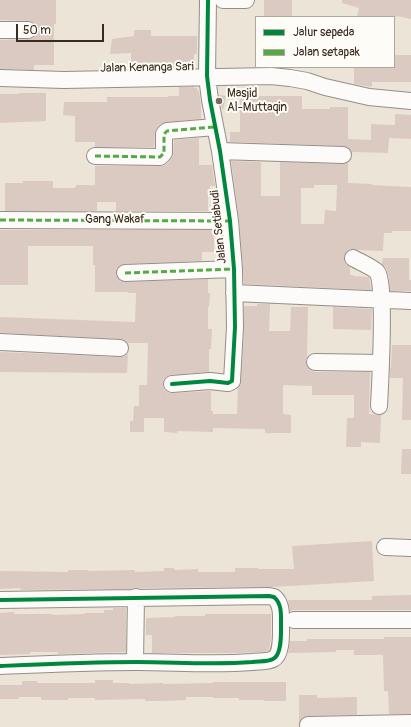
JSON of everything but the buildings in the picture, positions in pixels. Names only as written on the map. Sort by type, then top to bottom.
[{"type":"street","points":[[223,0],[246,0]]},
{"type":"street","name":"Jalan Setiabudi","points":[[172,384],[210,382],[228,383],[232,381],[235,327],[234,270],[230,221],[207,76],[208,6]]},
{"type":"street","points":[[0,30],[28,30]]},
{"type":"street","name":"Jalan Kenanga Sari","points":[[0,78],[64,80],[207,76],[271,76],[290,78],[369,97],[411,101]]},
{"type":"street","points":[[95,156],[160,157],[164,153],[164,134],[166,131],[215,127]]},
{"type":"street","points":[[220,152],[343,155]]},
{"type":"street","name":"Gang Wakaf","points":[[0,220],[230,221]]},
{"type":"street","points":[[353,258],[377,271],[379,277],[382,300],[380,406]]},
{"type":"street","points":[[125,273],[234,270]]},
{"type":"street","points":[[234,294],[411,300]]},
{"type":"street","points":[[0,342],[120,348]]},
{"type":"street","points":[[315,362],[381,363]]},
{"type":"street","points":[[385,547],[411,548]]},
{"type":"street","points":[[0,600],[136,597],[274,597],[279,602],[281,632],[280,644],[276,658],[270,661],[230,664],[136,662],[0,666]]},
{"type":"street","points":[[136,597],[136,662]]},
{"type":"street","points":[[294,620],[411,620]]},
{"type":"street","points":[[308,725],[411,723]]},
{"type":"marked path","points":[[95,156],[160,157],[164,153],[164,134],[167,131],[215,127]]},
{"type":"marked path","points":[[0,220],[230,221]]},
{"type":"marked path","points":[[125,273],[234,269]]},
{"type":"cycle path","points":[[172,384],[210,381],[228,383],[232,381],[235,327],[234,269],[230,221],[207,76],[208,0]]},
{"type":"cycle path","points":[[0,600],[269,596],[274,597],[277,600],[281,617],[281,638],[278,653],[276,657],[269,661],[238,663],[120,662],[0,666]]},
{"type":"place","name":"Masjid Al-Muttaqin","points":[[219,101]]}]
